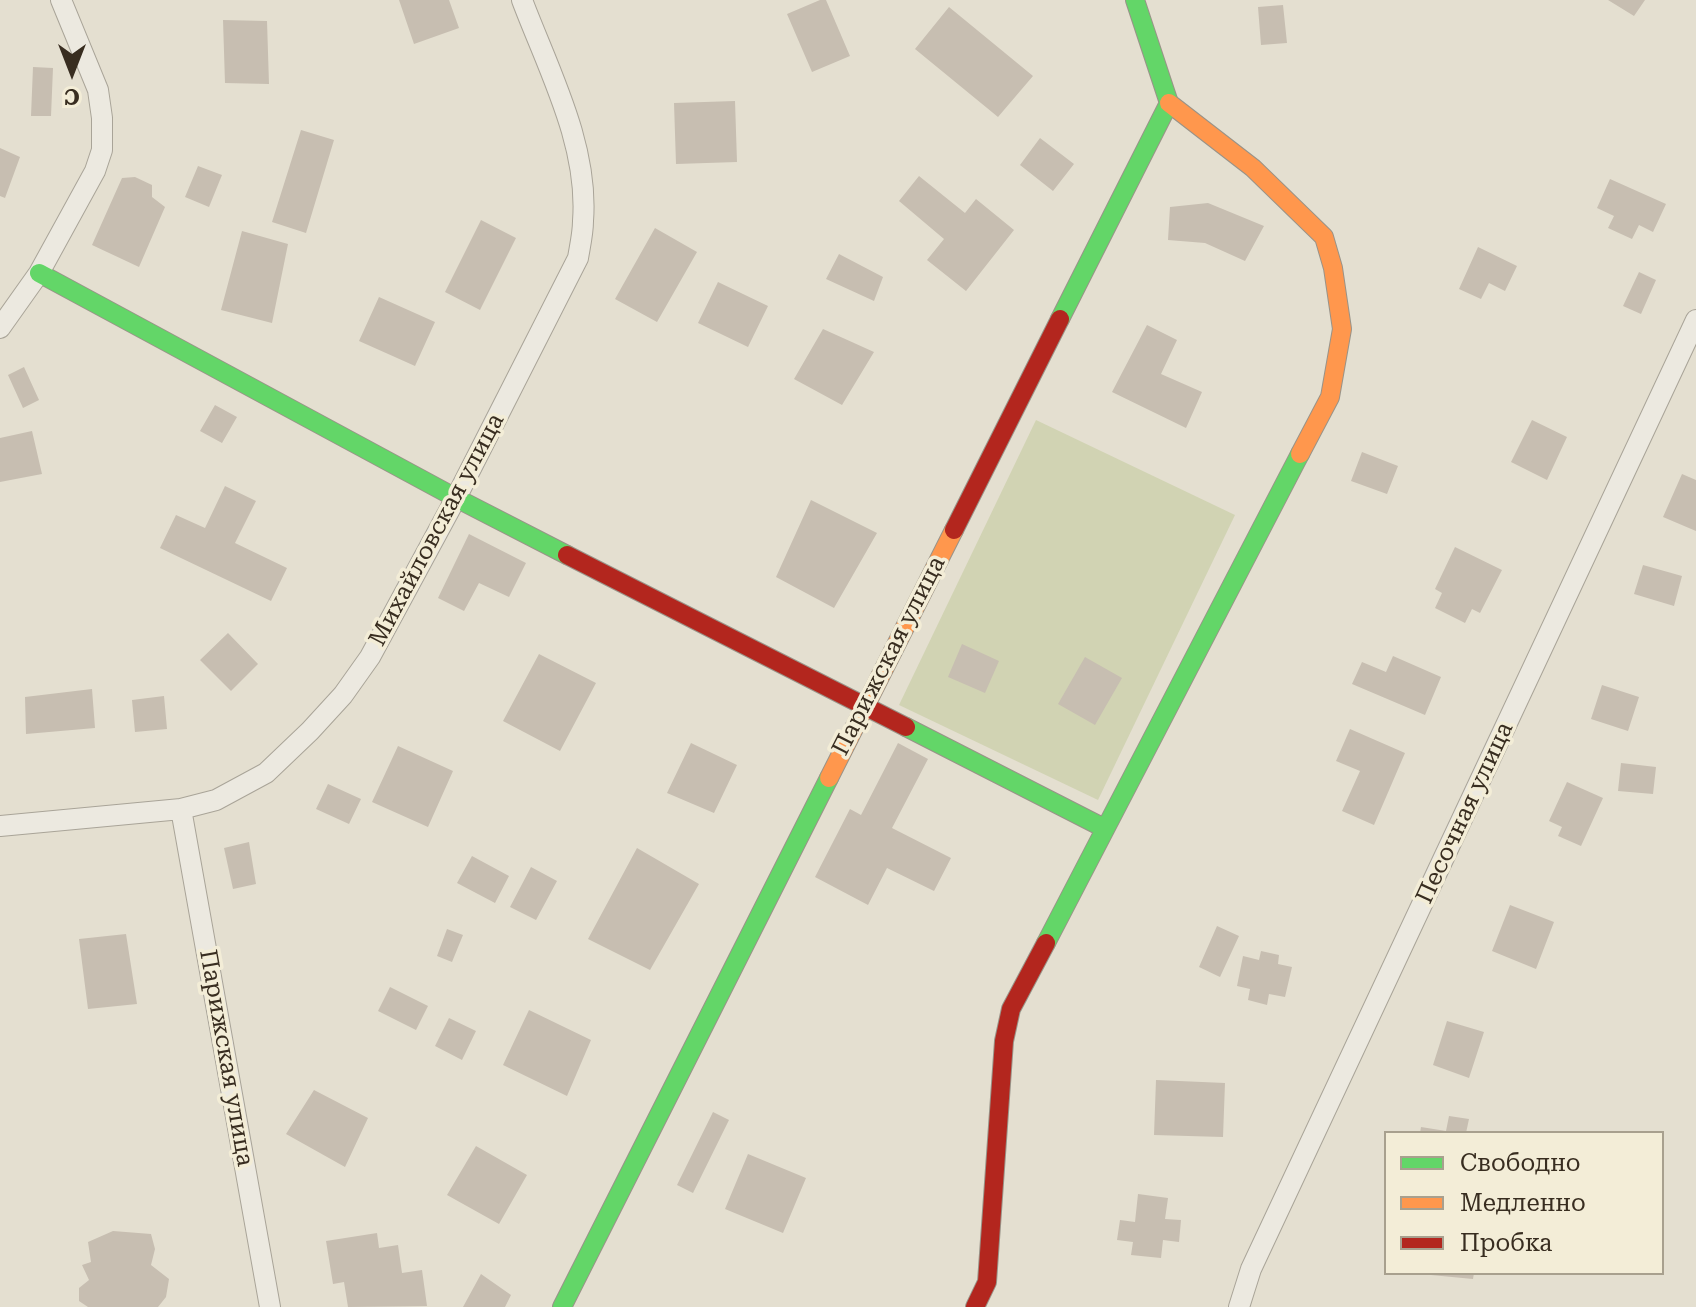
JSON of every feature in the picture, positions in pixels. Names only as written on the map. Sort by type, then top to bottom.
[{"type":"street","points":[[0,328],[39,273],[95,171],[102,150],[98,90],[61,0]]},
{"type":"street","name":"Михайловская улица","points":[[0,826],[181,809],[216,800],[266,773],[343,695],[370,657],[456,498],[578,258],[584,219],[581,176],[571,130],[522,0]]},
{"type":"street","points":[[975,1307],[987,1282],[1004,1041],[1011,1009],[1330,397],[1342,329],[1333,268],[1324,237],[1253,168],[1169,103],[1135,0]]},
{"type":"street","name":"Парижская улица","points":[[562,1307],[1169,103]]},
{"type":"street","points":[[39,273],[456,498],[1104,828]]},
{"type":"street","name":"Песочная улица","points":[[1239,1307],[1263,1243],[1696,320]]},
{"type":"street","name":"Парижская улица","points":[[181,809],[270,1307]]},
{"type":"green space","points":[[1036,420],[1235,515],[1098,800],[899,705]]},
{"type":"building","points":[[399,0],[449,0],[459,28],[414,44]]},
{"type":"building","points":[[826,0],[850,56],[812,72],[787,14]]},
{"type":"building","points":[[1608,0],[1645,0],[1634,16]]},
{"type":"building","points":[[1283,5],[1287,43],[1261,45],[1258,7]]},
{"type":"building","points":[[949,7],[1033,76],[998,117],[915,49]]},
{"type":"building","points":[[223,20],[267,21],[269,84],[225,83]]},
{"type":"building","points":[[33,67],[53,68],[51,116],[31,116]]},
{"type":"building","points":[[735,101],[737,162],[676,164],[674,103]]},
{"type":"building","points":[[301,130],[334,140],[306,233],[272,222]]},
{"type":"building","points":[[1040,138],[1074,164],[1053,191],[1020,165]]},
{"type":"building","points":[[0,148],[20,157],[5,198],[0,196]]},
{"type":"building","points":[[198,166],[222,175],[209,207],[185,197]]},
{"type":"building","points":[[919,176],[965,213],[976,199],[1014,230],[966,291],[927,260],[944,239],[899,201]]},
{"type":"building","points":[[135,177],[152,185],[152,197],[165,207],[139,267],[92,245],[122,178]]},
{"type":"building","points":[[1610,179],[1666,204],[1653,232],[1639,225],[1632,239],[1608,228],[1614,216],[1597,208]]},
{"type":"building","points":[[1208,203],[1264,226],[1245,261],[1205,243],[1168,240],[1170,207]]},
{"type":"building","points":[[481,220],[516,238],[480,310],[445,292]]},
{"type":"building","points":[[655,228],[697,252],[657,322],[615,299]]},
{"type":"building","points":[[242,231],[288,244],[272,323],[221,310]]},
{"type":"building","points":[[1478,247],[1517,266],[1505,291],[1489,283],[1481,299],[1459,289]]},
{"type":"building","points":[[839,254],[883,277],[874,301],[826,279]]},
{"type":"building","points":[[1639,272],[1656,280],[1641,314],[1623,306]]},
{"type":"building","points":[[718,282],[768,306],[748,347],[698,323]]},
{"type":"building","points":[[379,297],[435,322],[415,366],[359,341]]},
{"type":"building","points":[[1147,325],[1177,340],[1161,374],[1202,392],[1186,428],[1112,392]]},
{"type":"building","points":[[823,329],[874,352],[842,405],[794,379]]},
{"type":"building","points":[[24,367],[39,400],[23,408],[8,375]]},
{"type":"building","points":[[215,405],[237,417],[222,443],[200,431]]},
{"type":"building","points":[[1532,420],[1567,437],[1547,480],[1511,462]]},
{"type":"building","points":[[32,431],[42,474],[0,482],[0,438]]},
{"type":"building","points":[[1362,452],[1398,466],[1387,494],[1351,481]]},
{"type":"building","points":[[1682,474],[1696,480],[1696,531],[1663,517]]},
{"type":"building","points":[[225,486],[256,501],[235,543],[287,568],[271,601],[160,548],[176,515],[205,528]]},
{"type":"building","points":[[811,500],[877,533],[834,608],[776,577]]},
{"type":"building","points":[[469,534],[526,563],[509,597],[479,583],[464,611],[438,598]]},
{"type":"building","points":[[1455,547],[1502,570],[1480,613],[1472,609],[1465,623],[1435,608],[1442,593],[1435,589]]},
{"type":"building","points":[[1643,565],[1682,576],[1674,606],[1634,594]]},
{"type":"building","points":[[228,633],[258,664],[231,691],[200,660]]},
{"type":"building","points":[[962,644],[999,661],[985,693],[948,677]]},
{"type":"building","points":[[539,654],[596,683],[560,751],[503,721]]},
{"type":"building","points":[[1393,656],[1441,677],[1425,715],[1352,684],[1362,662],[1386,672]]},
{"type":"building","points":[[1085,657],[1122,678],[1095,725],[1058,704]]},
{"type":"building","points":[[1602,685],[1639,697],[1628,731],[1591,719]]},
{"type":"building","points":[[92,689],[95,728],[26,734],[25,697]]},
{"type":"building","points":[[164,696],[167,729],[135,732],[132,700]]},
{"type":"building","points":[[1350,729],[1405,753],[1374,825],[1342,811],[1360,771],[1336,761]]},
{"type":"building","points":[[691,743],[737,765],[714,813],[667,793]]},
{"type":"building","points":[[898,743],[928,759],[892,828],[951,858],[934,891],[887,868],[868,905],[815,877],[850,809],[861,815]]},
{"type":"building","points":[[398,746],[453,771],[428,827],[372,802]]},
{"type":"building","points":[[1621,763],[1656,767],[1653,794],[1618,791]]},
{"type":"building","points":[[1567,782],[1603,798],[1581,846],[1558,836],[1562,827],[1549,821]]},
{"type":"building","points":[[328,784],[361,799],[349,824],[316,809]]},
{"type":"building","points":[[249,842],[256,884],[233,889],[224,848]]},
{"type":"building","points":[[637,848],[699,884],[650,970],[588,939]]},
{"type":"building","points":[[472,856],[509,876],[495,903],[457,883]]},
{"type":"building","points":[[531,867],[557,881],[536,920],[510,907]]},
{"type":"building","points":[[1510,905],[1554,922],[1536,969],[1492,951]]},
{"type":"building","points":[[1217,926],[1239,936],[1220,977],[1199,967]]},
{"type":"building","points":[[447,929],[463,935],[452,962],[437,956]]},
{"type":"building","points":[[126,934],[137,1004],[88,1009],[79,939]]},
{"type":"building","points":[[1261,951],[1279,955],[1278,964],[1292,967],[1285,997],[1269,994],[1267,1005],[1248,1000],[1250,989],[1237,986],[1243,956],[1259,960]]},
{"type":"building","points":[[390,987],[428,1006],[416,1030],[378,1011]]},
{"type":"building","points":[[529,1010],[591,1040],[567,1096],[503,1065]]},
{"type":"building","points":[[449,1018],[476,1031],[462,1060],[435,1046]]},
{"type":"building","points":[[1447,1021],[1484,1032],[1469,1078],[1433,1065]]},
{"type":"building","points":[[1156,1080],[1225,1083],[1223,1137],[1154,1135]]},
{"type":"building","points":[[314,1090],[368,1118],[345,1167],[286,1134]]},
{"type":"building","points":[[713,1112],[729,1120],[693,1193],[677,1185]]},
{"type":"building","points":[[1449,1116],[1469,1119],[1466,1131],[1446,1131]]},
{"type":"building","points":[[1421,1127],[1446,1131],[1420,1131]]},
{"type":"building","points":[[476,1146],[527,1175],[499,1224],[447,1195]]},
{"type":"building","points":[[748,1154],[806,1178],[783,1233],[725,1209]]},
{"type":"building","points":[[1138,1194],[1168,1198],[1165,1219],[1181,1220],[1179,1242],[1163,1240],[1161,1258],[1131,1255],[1133,1242],[1117,1240],[1120,1220],[1135,1222]]},
{"type":"building","points":[[113,1231],[151,1234],[155,1249],[151,1265],[169,1279],[166,1297],[158,1307],[88,1307],[79,1301],[79,1288],[89,1280],[82,1265],[91,1262],[88,1242]]},
{"type":"building","points":[[377,1233],[379,1248],[398,1245],[402,1273],[422,1270],[427,1306],[348,1307],[344,1282],[333,1284],[326,1241]]},
{"type":"building","points":[[481,1274],[511,1295],[505,1307],[463,1307]]},
{"type":"building","points":[[1431,1275],[1474,1275],[1473,1279]]},
{"type":"traffic: fast","points":[[1060,319],[1169,103],[1135,0]]},
{"type":"traffic: fast","points":[[39,273],[567,555]]},
{"type":"traffic: fast","points":[[1046,943],[1300,454]]},
{"type":"traffic: fast","points":[[906,727],[1104,828]]},
{"type":"traffic: fast","points":[[562,1307],[829,778]]},
{"type":"traffic: slow","points":[[1169,103],[1253,168],[1324,237],[1333,268],[1342,329],[1330,397],[1300,454]]},
{"type":"traffic: slow","points":[[829,778],[954,530]]},
{"type":"traffic: jam","points":[[954,530],[1060,319]]},
{"type":"traffic: jam","points":[[567,555],[906,727]]},
{"type":"traffic: jam","points":[[975,1307],[987,1282],[1004,1041],[1011,1009],[1046,943]]}]
